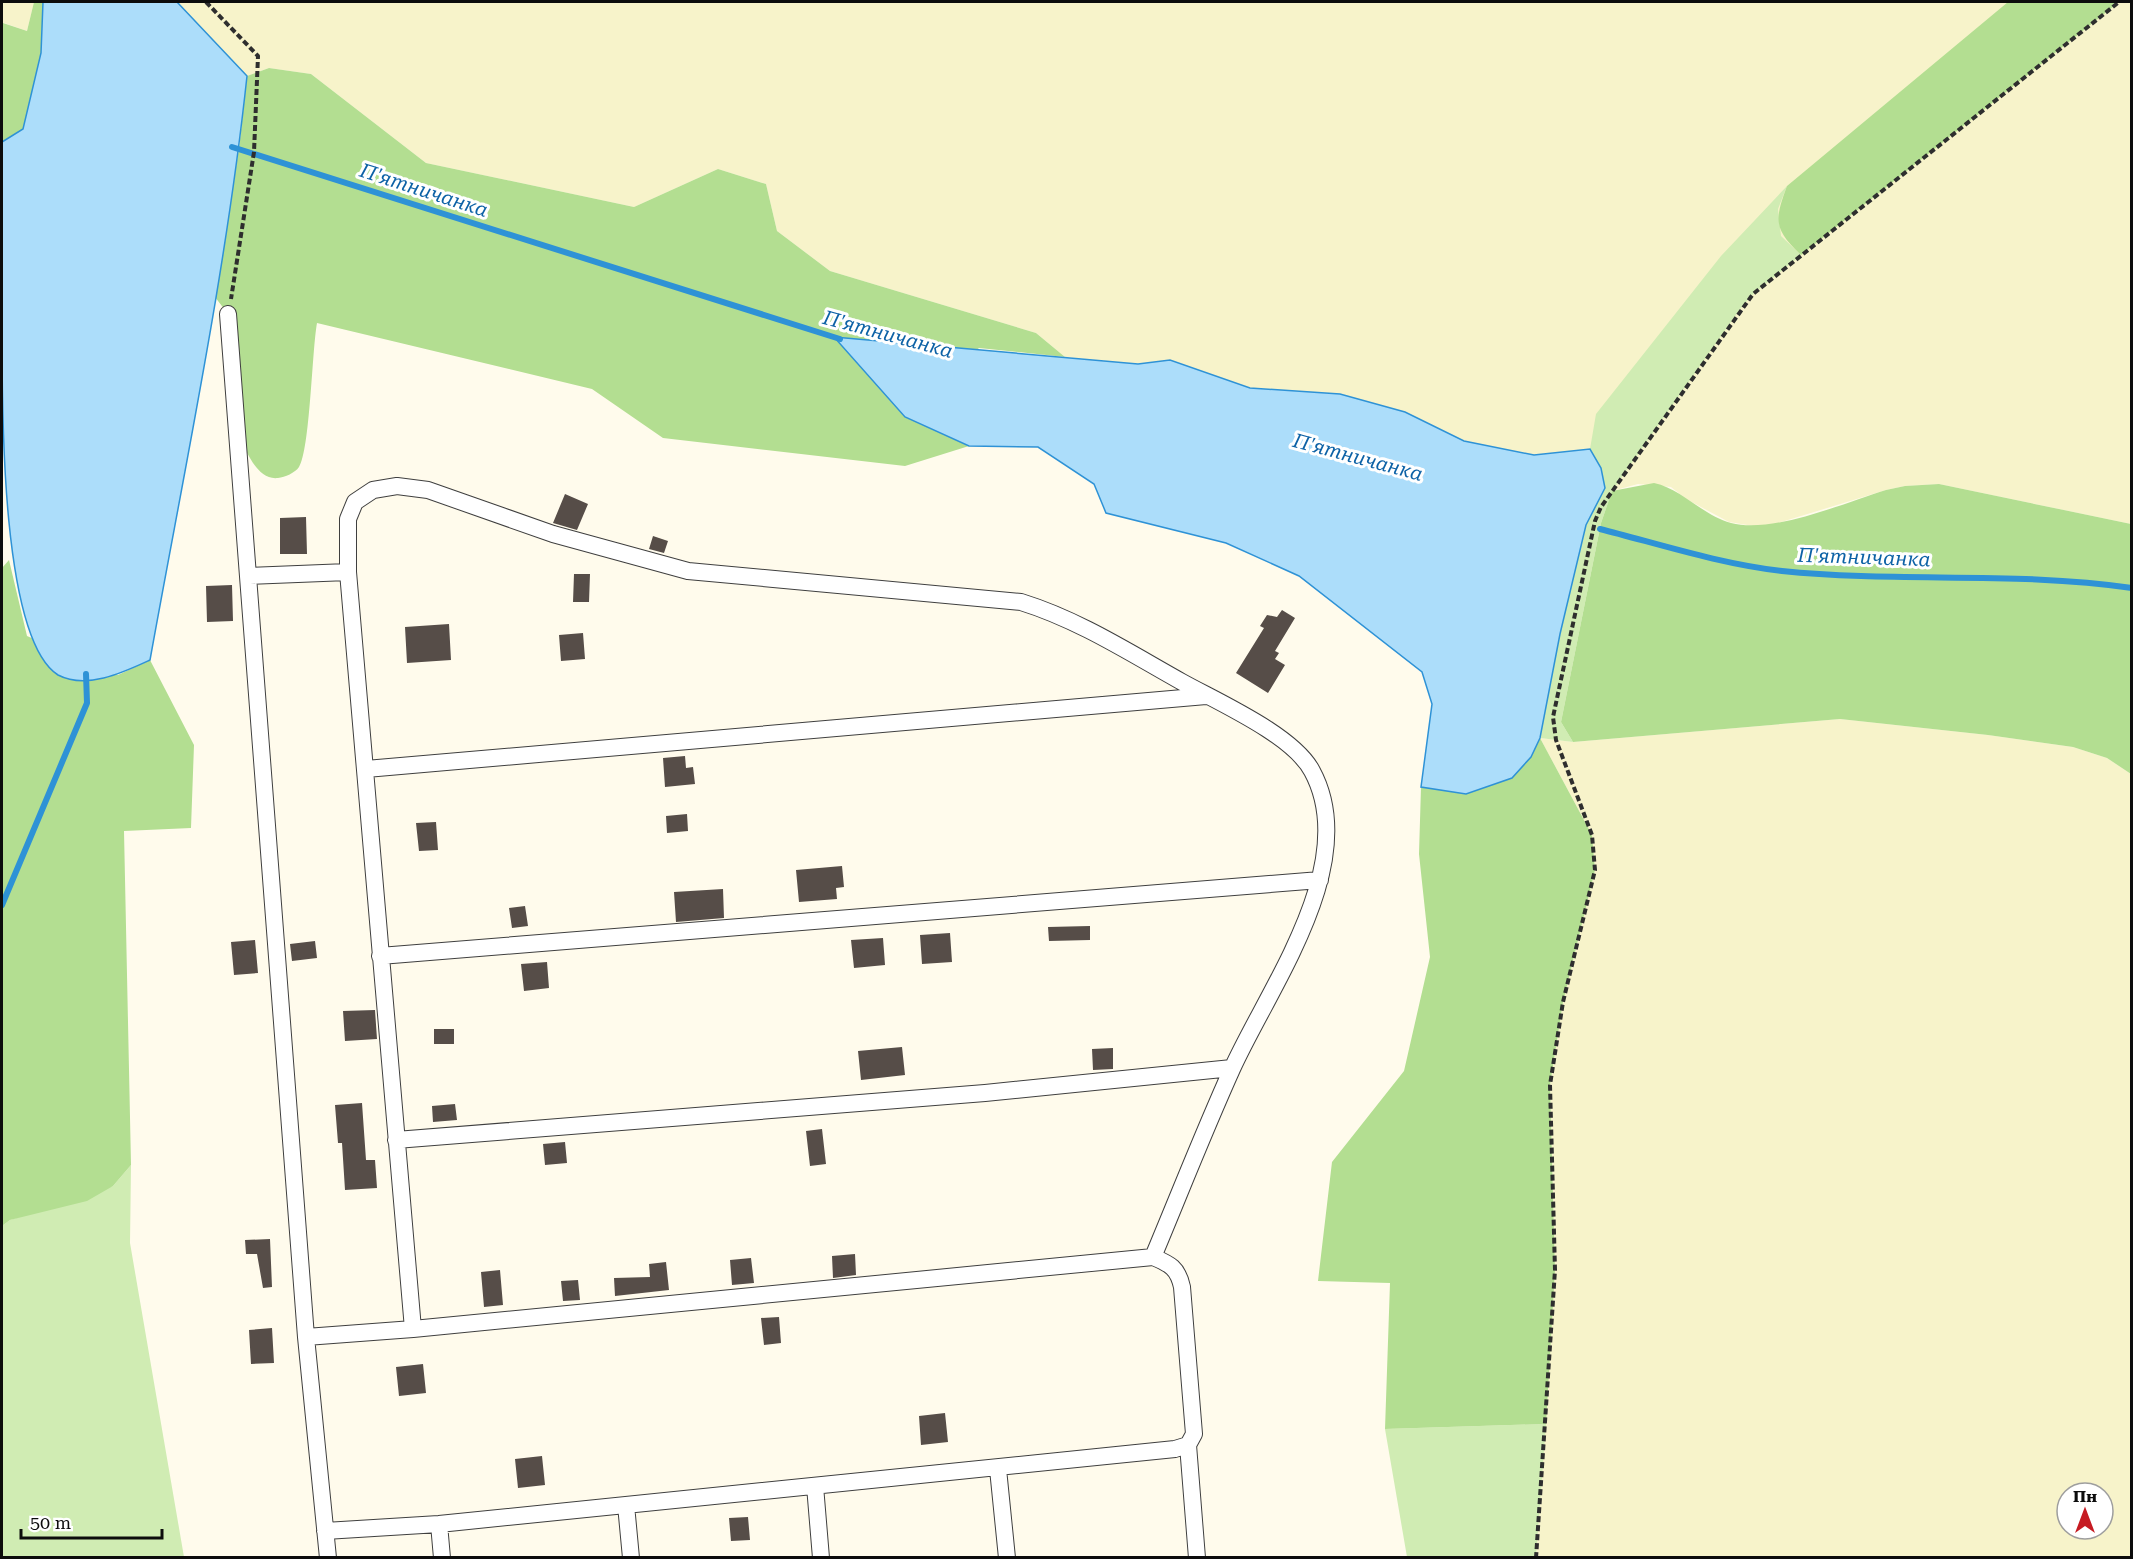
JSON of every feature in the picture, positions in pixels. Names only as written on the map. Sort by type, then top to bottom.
[{"type":"street","points":[[228,314],[250,576],[306,1337],[328,1557]]},
{"type":"street","points":[[413,1329],[348,572],[348,519],[355,502],[362,495],[373,490],[397,486],[449,496],[553,534],[688,571],[1021,602],[1061,615],[1252,720],[1300,755],[1312,771],[1322,799],[1326,828],[1320,880],[1303,930],[1232,1068],[1153,1257]]},
{"type":"street","points":[[250,576],[348,572]]},
{"type":"street","points":[[366,769],[1206,696]]},
{"type":"street","points":[[380,956],[1320,880]]},
{"type":"street","points":[[396,1140],[985,1093],[1232,1068]]},
{"type":"street","points":[[306,1337],[413,1329],[1153,1257],[1171,1264],[1179,1273],[1182,1287],[1194,1434],[1188,1445],[1197,1557]]},
{"type":"street","points":[[325,1531],[439,1524],[998,1469],[1175,1449],[1188,1445]]},
{"type":"street","points":[[998,1469],[1007,1557]]},
{"type":"street","points":[[815,1486],[821,1557]]},
{"type":"street","points":[[626,1505],[631,1557]]},
{"type":"street","points":[[439,1524],[442,1557]]},
{"type":"path","points":[[206,2],[258,56],[254,152],[228,314]]},
{"type":"path","points":[[1536,1557],[1555,1270],[1550,1085],[1563,1002],[1595,870],[1592,835],[1556,740],[1553,717],[1595,521],[1601,507],[1753,294],[2119,2]]},
{"type":"shaded area","points":[[2,2],[34,2],[27,31],[4,23],[2,25]]},
{"type":"shaded area","points":[[177,2],[2131,2],[2131,524],[1939,484],[1905,486],[1886,490],[1775,524],[1753,526],[1729,522],[1686,499],[1671,487],[1638,484],[1612,491],[1590,449],[1534,455],[1464,441],[1405,412],[1340,394],[1250,388],[1170,360],[1138,364],[1065,357],[1036,333],[830,271],[777,231],[766,184],[718,169],[634,207],[426,163],[311,74],[269,68],[247,76]]},
{"type":"shaded area","points":[[1840,719],[2073,747],[2107,758],[2131,774],[2131,1557],[1536,1558],[1555,1270],[1550,1085],[1563,1002],[1595,870],[1592,835],[1540,738],[1573,742]]},
{"type":"green space","points":[[34,2],[43,2],[41,53],[23,129],[2,142],[2,25],[3,23],[27,31]]},
{"type":"green space","points":[[2008,2],[2119,2],[1801,255],[1781,231],[1779,224],[1780,208],[1787,186]]},
{"type":"green space","points":[[269,68],[311,74],[426,163],[634,207],[718,169],[766,184],[777,231],[830,271],[1036,333],[1065,357],[979,348],[905,417],[969,446],[905,466],[663,438],[592,389],[317,323],[303,457],[295,471],[284,477],[272,478],[258,469],[245,449],[228,314],[215,297],[239,148],[247,76]]},
{"type":"green space","points":[[1787,186],[1778,209],[1781,236],[1801,255],[1753,294],[1740,309],[1612,491],[1601,523],[1561,722],[1573,742],[1540,738],[1560,634],[1586,525],[1605,488],[1601,471],[1590,449],[1596,414],[1721,256]]},
{"type":"green space","points":[[1654,483],[1674,491],[1721,519],[1748,525],[1787,521],[1808,516],[1886,490],[1905,486],[1939,484],[2131,524],[2131,774],[2107,758],[2073,747],[1840,719],[1573,742],[1561,722],[1601,523],[1612,491]]},
{"type":"green space","points":[[9,560],[27,636],[118,675],[150,660],[194,745],[191,828],[124,831],[131,1165],[113,1186],[87,1201],[10,1220],[2,1226],[2,568]]},
{"type":"green space","points":[[1540,738],[1592,835],[1595,870],[1563,1002],[1550,1085],[1555,1270],[1546,1424],[1385,1429],[1390,1283],[1318,1281],[1332,1162],[1404,1071],[1430,957],[1419,854],[1421,787],[1466,794],[1531,757]]},
{"type":"green space","points":[[131,1165],[130,1243],[184,1557],[2,1558],[2,1226],[10,1220],[113,1186]]},
{"type":"green space","points":[[1546,1424],[1536,1557],[1407,1557],[1385,1429]]},
{"type":"water","points":[[43,2],[177,2],[247,76],[216,296],[150,660],[105,678],[81,681],[58,675],[39,652],[25,615],[15,568],[4,460],[2,142],[23,129],[41,53]]},
{"type":"water","points":[[834,337],[1138,364],[1170,360],[1250,388],[1340,394],[1405,412],[1464,441],[1534,455],[1590,449],[1601,468],[1605,488],[1586,525],[1560,634],[1540,738],[1531,757],[1512,778],[1466,794],[1421,787],[1432,704],[1422,672],[1299,576],[1226,543],[1106,513],[1094,484],[1038,447],[969,446],[905,417]]},
{"type":"building","points":[[565,494],[588,504],[577,530],[553,523]]},
{"type":"building","points":[[306,517],[307,554],[280,554],[280,518]]},
{"type":"building","points":[[653,536],[668,541],[664,553],[649,549]]},
{"type":"building","points":[[574,574],[590,574],[589,602],[573,602]]},
{"type":"building","points":[[232,585],[233,621],[207,622],[206,586]]},
{"type":"building","points":[[1282,610],[1295,618],[1275,651],[1279,653],[1275,659],[1285,665],[1268,693],[1236,673],[1264,628],[1260,626],[1267,615],[1277,617]]},
{"type":"building","points":[[449,624],[451,660],[407,663],[405,627]]},
{"type":"building","points":[[583,633],[585,659],[561,661],[559,635]]},
{"type":"building","points":[[685,756],[686,768],[693,767],[695,784],[665,787],[663,758]]},
{"type":"building","points":[[687,814],[688,831],[667,833],[666,816]]},
{"type":"building","points":[[436,822],[438,850],[419,851],[416,823]]},
{"type":"building","points":[[842,866],[844,887],[836,888],[837,899],[799,902],[796,870]]},
{"type":"building","points":[[723,889],[724,918],[676,922],[674,892]]},
{"type":"building","points":[[525,906],[528,926],[512,928],[509,908]]},
{"type":"building","points":[[1090,926],[1090,940],[1049,941],[1048,927]]},
{"type":"building","points":[[950,933],[952,962],[922,964],[920,935]]},
{"type":"building","points":[[883,938],[885,965],[854,968],[851,940]]},
{"type":"building","points":[[255,940],[258,973],[234,975],[231,942]]},
{"type":"building","points":[[315,941],[317,958],[292,961],[290,944]]},
{"type":"building","points":[[547,962],[549,988],[524,991],[521,964]]},
{"type":"building","points":[[375,1010],[377,1039],[345,1041],[343,1011]]},
{"type":"building","points":[[434,1029],[454,1029],[454,1044],[434,1044]]},
{"type":"building","points":[[902,1047],[905,1075],[861,1080],[858,1051]]},
{"type":"building","points":[[1113,1048],[1113,1069],[1093,1070],[1092,1049]]},
{"type":"building","points":[[362,1103],[366,1160],[375,1160],[377,1188],[345,1190],[342,1143],[338,1143],[335,1105]]},
{"type":"building","points":[[455,1104],[457,1120],[433,1122],[432,1106]]},
{"type":"building","points":[[822,1129],[826,1164],[810,1166],[806,1131]]},
{"type":"building","points":[[565,1142],[567,1163],[545,1165],[543,1144]]},
{"type":"building","points":[[270,1239],[272,1287],[263,1288],[257,1254],[246,1254],[245,1240]]},
{"type":"building","points":[[855,1254],[856,1275],[833,1278],[832,1256]]},
{"type":"building","points":[[751,1258],[754,1283],[732,1285],[730,1260]]},
{"type":"building","points":[[666,1262],[669,1290],[615,1296],[614,1278],[650,1277],[649,1264]]},
{"type":"building","points":[[500,1270],[503,1305],[484,1307],[481,1272]]},
{"type":"building","points":[[578,1280],[580,1300],[563,1301],[561,1281]]},
{"type":"building","points":[[779,1317],[781,1343],[764,1345],[761,1318]]},
{"type":"building","points":[[272,1328],[274,1363],[251,1364],[249,1330]]},
{"type":"building","points":[[423,1364],[426,1393],[399,1396],[396,1367]]},
{"type":"building","points":[[945,1413],[948,1442],[921,1445],[919,1416]]},
{"type":"building","points":[[542,1456],[545,1485],[518,1488],[515,1459]]},
{"type":"building","points":[[748,1517],[750,1540],[731,1541],[729,1518]]},
{"type":"waterway","name":"П'ятничанка","points":[[232,147],[840,339]]},
{"type":"waterway","name":"П'ятничанка","points":[[1600,529],[1713,559],[1782,571],[1869,576],[2045,580],[2132,588]]},
{"type":"waterway","points":[[2,905],[87,703],[86,674]]}]
